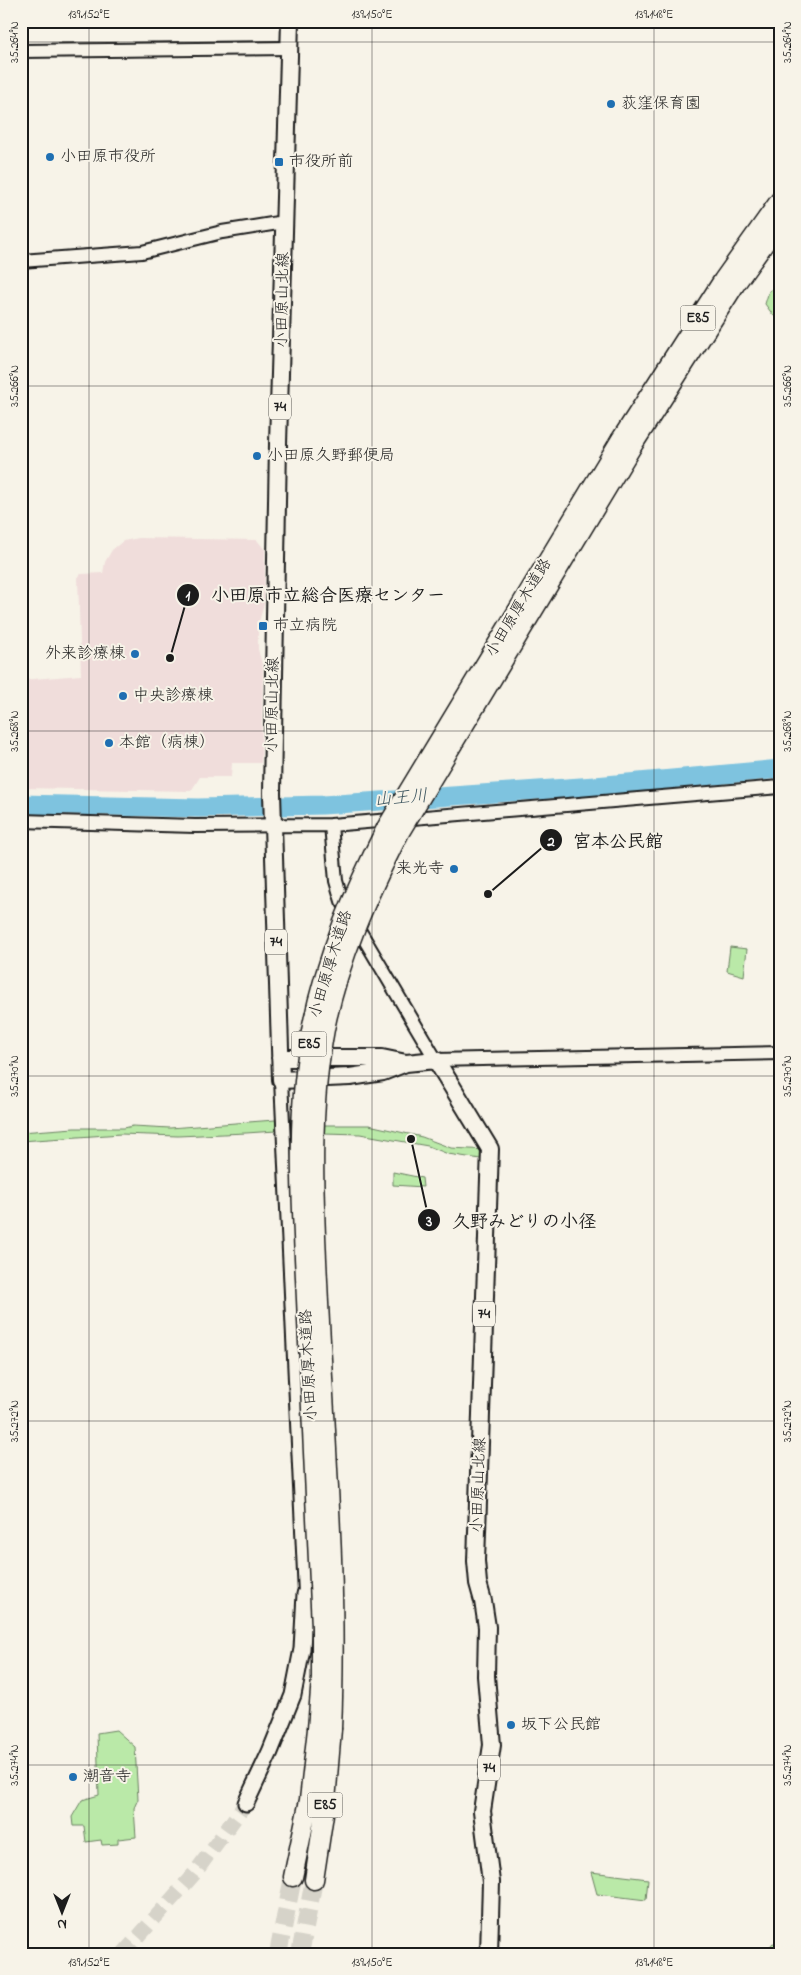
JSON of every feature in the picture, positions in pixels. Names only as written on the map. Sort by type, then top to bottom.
[{"type":"highway","name":"小田原厚木道路","points":[[314,1880],[326,1802],[321,1626],[300,1156],[304,1072],[314,1016],[323,981],[338,932],[360,879],[386,828],[627,442],[723,280],[780,200]]},
{"type":"highway","name":"小田原厚木道路","points":[[627,442],[780,222]]},
{"type":"highway","name":"小田原厚木道路","points":[[293,1877],[324,1729]]},
{"type":"main road","name":"小田原山北線","points":[[281,1080],[272,793],[290,21]]},
{"type":"main road","points":[[280,1058],[382,1058],[406,1063]]},
{"type":"main road","name":"小田原山北線","points":[[436,1060],[490,1149],[476,1561],[478,1583],[487,1627],[486,1676],[492,1745],[482,1811],[491,1882],[489,1954]]},
{"type":"main road","points":[[281,1080],[350,1077],[383,1072],[406,1063],[436,1060]]},
{"type":"main road","points":[[246,1803],[270,1752],[293,1695],[302,1650],[305,1594]]},
{"type":"street","points":[[21,51],[289,48]]},
{"type":"street","points":[[21,261],[142,252],[222,232],[284,222]]},
{"type":"street","points":[[21,821],[272,820],[331,825],[780,787]]},
{"type":"street","points":[[331,825],[336,881],[342,901],[436,1060],[780,1053]]},
{"type":"street","points":[[281,1080],[305,1594]]},
{"type":"shaded area","points":[[139,538],[257,540],[265,550],[264,604],[258,625],[258,649],[263,668],[261,763],[232,763],[231,777],[200,777],[191,791],[21,788],[21,680],[81,675],[78,577],[81,574],[103,573],[105,562],[112,550],[123,541]]},
{"type":"green space","points":[[780,284],[780,320],[773,315],[765,304],[769,291]]},
{"type":"green space","points":[[730,947],[747,949],[744,976],[727,971]]},
{"type":"green space","points":[[288,1119],[325,1125],[369,1125],[422,1137],[451,1148],[488,1150],[487,1160],[448,1154],[428,1146],[360,1134],[324,1133],[288,1128],[276,1131],[246,1133],[178,1136],[121,1134],[21,1141],[21,1132],[74,1128],[124,1128],[133,1126],[170,1128]]},
{"type":"green space","points":[[393,1172],[422,1178],[423,1187],[393,1185]]},
{"type":"green space","points":[[116,1730],[135,1747],[138,1799],[134,1808],[136,1837],[118,1839],[118,1844],[102,1845],[101,1840],[86,1842],[84,1826],[73,1826],[72,1817],[82,1800],[99,1795],[97,1733]]},
{"type":"green space","points":[[591,1872],[648,1879],[646,1900],[597,1894]]},
{"type":"green space","points":[[773,1943],[780,1945],[780,1954],[763,1954]]},
{"type":"waterway","name":"山王川","points":[[21,804],[198,808],[323,805],[595,786],[780,769]]},
{"type":"tunnel","points":[[123,1954],[194,1874],[246,1803]]},
{"type":"tunnel","points":[[278,1954],[293,1877]]},
{"type":"tunnel","points":[[300,1954],[314,1880]]},
{"type":"place","name":"荻窪保育園","points":[[611,104]]},
{"type":"place","name":"小田原市役所","points":[[50,157]]},
{"type":"place","name":"市役所前","points":[[279,162]]},
{"type":"place","name":"小田原久野郵便局","points":[[257,456]]},
{"type":"place","name":"市立病院","points":[[263,626]]},
{"type":"place","name":"外来診療棟","points":[[135,654]]},
{"type":"place","name":"小田原市立総合医療センター","points":[[170,658]]},
{"type":"place","name":"中央診療棟","points":[[123,696]]},
{"type":"place","name":"本館（病棟）","points":[[109,743]]},
{"type":"place","name":"来光寺","points":[[454,869]]},
{"type":"place","name":"宮本公民館","points":[[488,894]]},
{"type":"place","name":"久野みどりの小径","points":[[411,1139]]},
{"type":"place","name":"坂下公民館","points":[[511,1725]]},
{"type":"place","name":"潮音寺","points":[[73,1777]]}]
